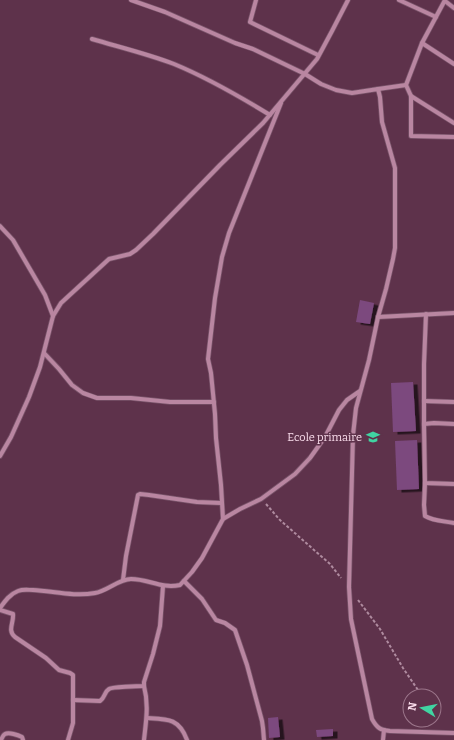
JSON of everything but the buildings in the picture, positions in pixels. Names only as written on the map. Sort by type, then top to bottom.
[{"type":"street","points":[[131,0],[165,12],[253,50],[336,90],[352,93],[406,84]]},
{"type":"street","points":[[256,0],[250,22],[318,55]]},
{"type":"street","points":[[0,456],[12,437],[24,409],[40,367],[53,316],[61,303],[109,259],[130,254],[154,234],[220,165],[270,116],[282,99],[305,74],[318,55],[348,0]]},
{"type":"street","points":[[399,0],[436,17]]},
{"type":"street","points":[[454,8],[445,1],[422,43],[406,84],[411,96],[411,136],[454,137]]},
{"type":"street","points":[[92,39],[160,59],[213,81],[270,116]]},
{"type":"street","points":[[422,43],[454,64]]},
{"type":"street","points":[[378,89],[382,122],[395,168],[394,248],[386,289],[356,408],[353,435],[349,587],[351,619],[372,720],[375,725],[384,730],[454,733]]},
{"type":"street","points":[[411,96],[454,123]]},
{"type":"street","points":[[68,740],[73,723],[73,675],[59,670],[46,658],[15,637],[11,631],[13,614],[0,609],[7,598],[23,589],[70,594],[93,594],[116,585],[123,580],[135,579],[163,586],[180,585],[202,558],[222,519],[221,485],[214,402],[208,359],[215,298],[222,257],[229,233],[282,99]]},
{"type":"street","points":[[0,226],[13,240],[45,294],[53,316]]},
{"type":"street","points":[[378,316],[454,313]]},
{"type":"street","points":[[426,314],[424,364],[425,516],[427,518],[454,523]]},
{"type":"street","points":[[44,353],[72,385],[83,393],[97,398],[131,398],[170,402],[214,402]]},
{"type":"street","points":[[222,519],[261,499],[295,474],[310,458],[325,438],[339,410],[347,400],[360,391]]},
{"type":"street","points":[[424,401],[454,402]]},
{"type":"street","points":[[424,424],[454,424]]},
{"type":"street","points":[[425,483],[454,484]]},
{"type":"street","points":[[123,580],[126,556],[138,495],[149,495],[197,502],[221,502]]},
{"type":"street","points":[[184,581],[200,597],[216,620],[235,630],[247,665],[262,721],[264,740]]},
{"type":"street","points":[[144,740],[147,718],[147,696],[144,682],[160,626],[163,586]]},
{"type":"street","points":[[73,700],[100,701],[103,699],[107,690],[111,687],[144,686]]},
{"type":"street","points":[[147,718],[166,719],[172,721],[183,731],[187,740]]},
{"type":"street","points":[[383,740],[384,730]]},
{"type":"street","points":[[1,740],[6,734],[19,735],[23,740]]},
{"type":"place","name":"Ecole primaire","points":[[373,437]]}]
